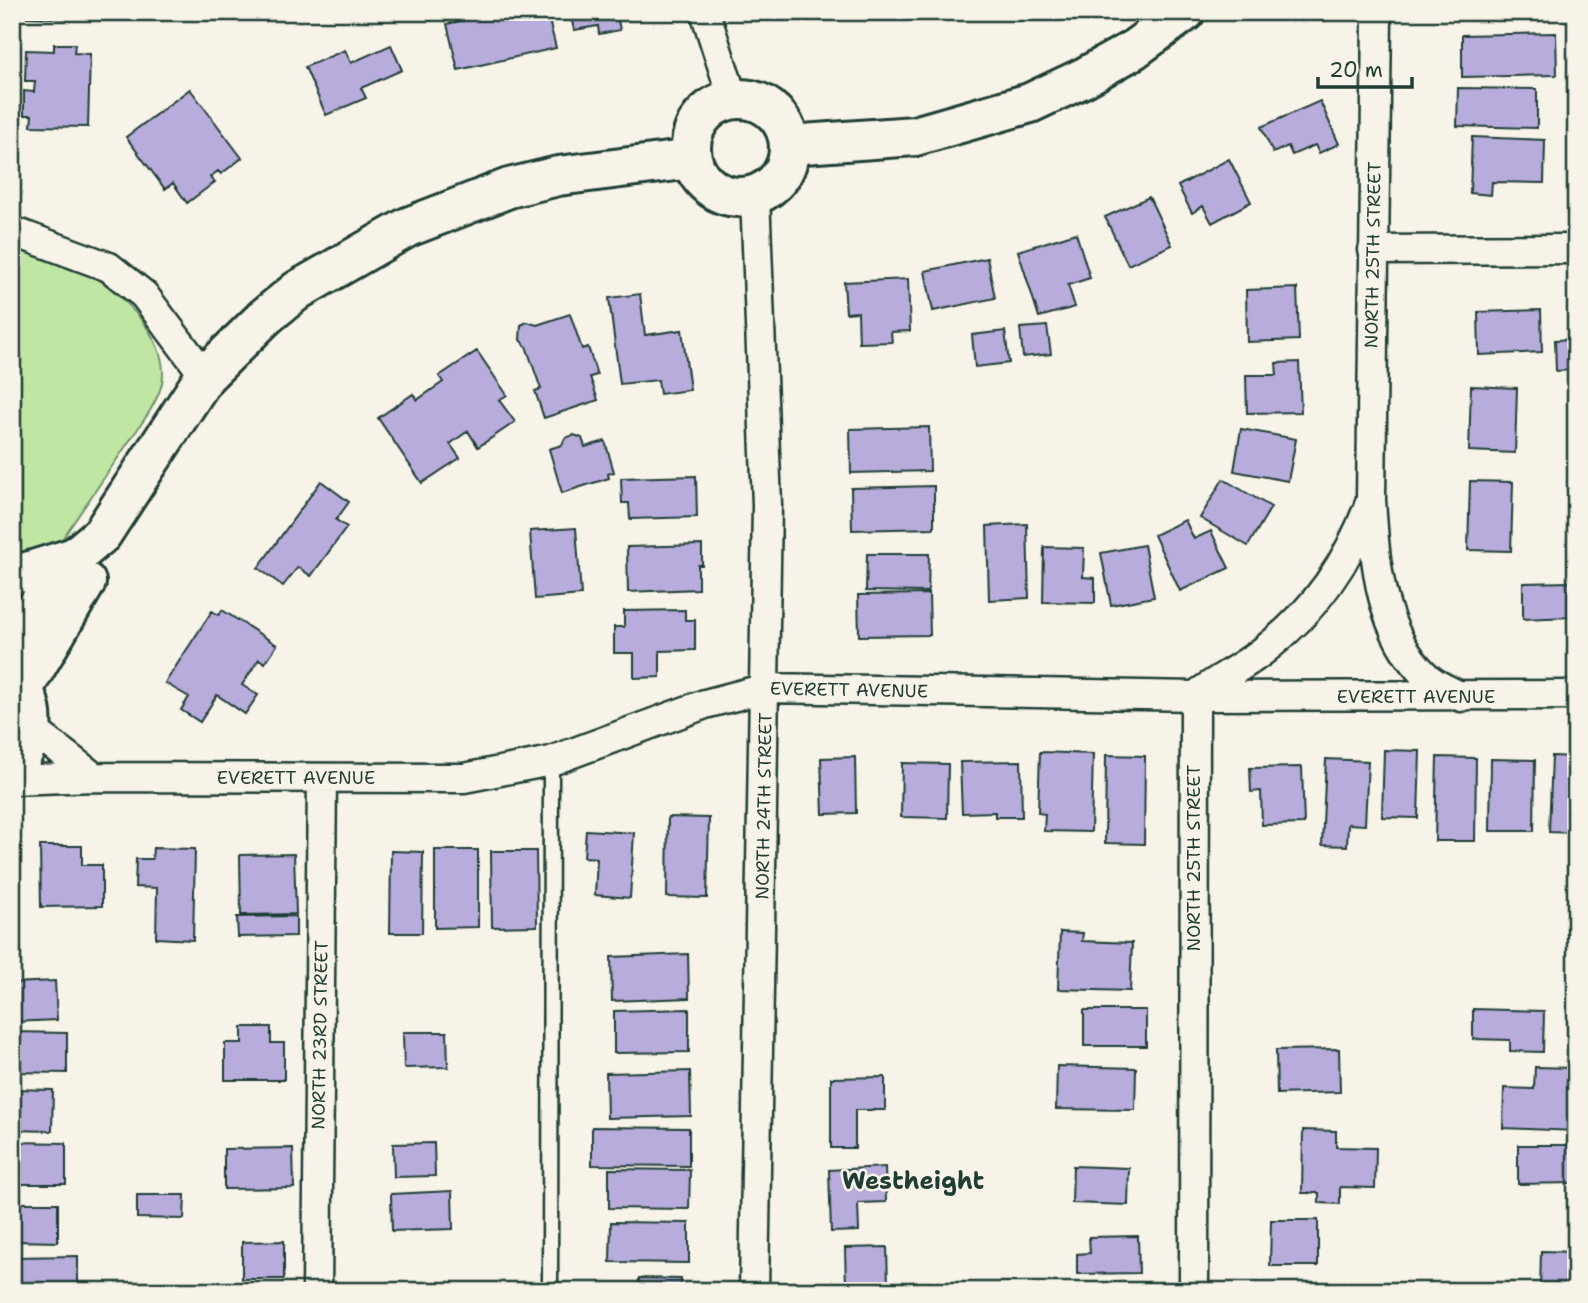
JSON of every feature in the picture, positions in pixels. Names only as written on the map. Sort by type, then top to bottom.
[{"type":"street","points":[[705,12],[733,99]]},
{"type":"street","points":[[789,145],[915,136],[1030,103],[1133,50],[1185,12]]},
{"type":"street","name":"NORTH 25TH STREET","points":[[1374,12],[1377,17],[1371,500],[1376,564],[1382,599],[1399,634],[1429,679],[1462,697]]},
{"type":"street","points":[[733,99],[764,105],[777,115],[786,129],[789,145],[788,161],[781,176],[770,188],[755,195],[739,197],[723,194],[703,180],[692,159],[691,143],[705,114],[717,104],[733,99]]},
{"type":"street","points":[[12,639],[89,546],[205,376],[266,316],[299,290],[408,227],[509,188],[558,176],[692,159]]},
{"type":"street","name":"NORTH 24TH STREET","points":[[754,1291],[767,505],[755,195]]},
{"type":"street","points":[[12,232],[109,268],[144,295],[205,376]]},
{"type":"street","points":[[1373,250],[1576,249]]},
{"type":"street","name":"NORTH 25TH STREET","points":[[1194,1291],[1195,696],[1261,652],[1316,604],[1359,534],[1371,500]]},
{"type":"street","points":[[12,573],[27,572],[89,546]]},
{"type":"street","points":[[12,768],[28,746],[32,729],[31,708],[17,683],[93,571],[89,546]]},
{"type":"street","name":"EVERETT AVENUE","points":[[12,780],[94,777],[464,778],[551,761],[705,704],[766,688],[1195,696],[1576,695]]},
{"type":"street","points":[[32,729],[94,777]]},
{"type":"street","name":"NORTH 23RD STREET","points":[[317,1291],[322,779]]},
{"type":"lane","points":[[550,1291],[551,761]]},
{"type":"green space","points":[[12,242],[84,270],[116,293],[139,317],[157,345],[163,379],[148,414],[58,545],[12,559]]},
{"type":"building","points":[[28,12],[79,12],[79,19],[27,17]]},
{"type":"building","points":[[478,12],[547,12],[556,48],[458,70],[447,24],[478,17]]},
{"type":"building","points":[[570,12],[640,12],[640,16],[618,20],[620,30],[599,34],[598,26],[574,30]]},
{"type":"building","points":[[778,12],[835,12],[835,16]]},
{"type":"building","points":[[1556,33],[1557,75],[1462,77],[1462,35]]},
{"type":"building","points":[[54,44],[75,44],[74,53],[90,54],[88,127],[31,126],[32,115],[24,115],[24,91],[34,92],[35,81],[25,81],[26,50],[54,51]]},
{"type":"building","points":[[391,45],[402,70],[361,88],[366,98],[326,115],[305,67],[345,50],[351,63]]},
{"type":"building","points":[[1458,88],[1537,89],[1537,128],[1457,126]]},
{"type":"building","points":[[190,89],[242,158],[221,174],[218,171],[210,177],[215,182],[187,203],[173,183],[165,189],[126,137]]},
{"type":"building","points":[[1320,101],[1339,144],[1319,153],[1315,145],[1292,155],[1288,146],[1273,153],[1261,127]]},
{"type":"building","points":[[1472,137],[1545,140],[1544,183],[1492,182],[1491,195],[1470,193]]},
{"type":"building","points":[[1229,159],[1251,202],[1212,223],[1203,206],[1192,213],[1178,186]]},
{"type":"building","points":[[1149,197],[1172,245],[1128,265],[1105,217]]},
{"type":"building","points":[[1076,233],[1090,278],[1068,285],[1075,307],[1039,317],[1018,251]]},
{"type":"building","points":[[987,258],[995,298],[933,311],[925,271]]},
{"type":"building","points":[[908,279],[910,331],[891,332],[892,342],[859,343],[858,312],[846,313],[844,282]]},
{"type":"building","points":[[1297,288],[1299,340],[1247,342],[1246,290]]},
{"type":"building","points":[[640,294],[645,335],[682,330],[690,390],[660,394],[658,380],[620,384],[609,298]]},
{"type":"building","points":[[1541,310],[1542,352],[1479,355],[1478,312]]},
{"type":"building","points":[[570,314],[582,349],[588,347],[597,375],[590,377],[598,400],[544,418],[535,391],[541,389],[526,346],[520,340],[521,325],[527,322],[537,325]]},
{"type":"building","points":[[1047,326],[1051,354],[1023,357],[1020,328]]},
{"type":"building","points":[[1005,331],[1009,363],[975,367],[972,335]]},
{"type":"building","points":[[1576,339],[1576,370],[1556,371],[1555,340]]},
{"type":"building","points":[[477,351],[507,395],[499,400],[515,422],[478,447],[468,431],[450,444],[460,458],[422,483],[378,418],[413,394],[417,400],[443,382],[439,376]]},
{"type":"building","points":[[1299,362],[1301,412],[1247,413],[1246,375],[1277,375],[1276,363]]},
{"type":"building","points":[[1471,386],[1517,388],[1515,453],[1469,451]]},
{"type":"building","points":[[929,427],[930,471],[851,473],[850,429]]},
{"type":"building","points":[[1241,429],[1296,439],[1288,481],[1234,471]]},
{"type":"building","points":[[574,435],[582,438],[585,447],[605,441],[614,472],[608,474],[609,478],[562,493],[549,449],[562,445],[565,438]]},
{"type":"building","points":[[696,476],[697,517],[630,519],[629,503],[622,503],[621,478]]},
{"type":"building","points":[[1223,479],[1271,507],[1248,546],[1200,518]]},
{"type":"building","points":[[321,481],[349,502],[336,520],[347,527],[311,576],[298,567],[283,586],[258,568]]},
{"type":"building","points":[[1470,481],[1513,482],[1511,551],[1468,550]]},
{"type":"building","points":[[934,486],[934,528],[852,530],[851,488]]},
{"type":"building","points":[[1185,520],[1194,539],[1211,531],[1229,568],[1180,591],[1154,535]]},
{"type":"building","points":[[1027,524],[1029,598],[989,600],[987,526]]},
{"type":"building","points":[[576,528],[581,595],[535,599],[530,531]]},
{"type":"building","points":[[702,545],[702,565],[698,565],[698,589],[628,592],[627,547]]},
{"type":"building","points":[[1144,545],[1154,597],[1111,605],[1101,553]]},
{"type":"building","points":[[1044,547],[1084,548],[1083,577],[1095,578],[1095,603],[1043,602]]},
{"type":"building","points":[[867,554],[929,554],[928,592],[866,591]]},
{"type":"building","points":[[1570,582],[1571,617],[1523,619],[1523,583]]},
{"type":"building","points":[[929,594],[930,635],[859,636],[858,595]]},
{"type":"building","points":[[222,610],[277,645],[265,663],[259,659],[242,685],[258,695],[245,714],[217,695],[200,722],[181,710],[189,697],[165,683],[212,611],[219,615]]},
{"type":"building","points":[[685,610],[685,620],[695,620],[695,650],[660,651],[660,677],[634,678],[634,653],[614,653],[614,627],[624,627],[624,611]]},
{"type":"building","points":[[1384,750],[1420,751],[1418,818],[1382,817]]},
{"type":"building","points":[[1040,752],[1093,754],[1091,832],[1044,831],[1045,814],[1038,813]]},
{"type":"building","points":[[1106,755],[1145,756],[1144,844],[1105,843]]},
{"type":"building","points":[[1552,756],[1576,757],[1576,833],[1549,832]]},
{"type":"building","points":[[855,757],[856,813],[823,814],[821,758]]},
{"type":"building","points":[[1437,757],[1476,758],[1475,841],[1435,841]]},
{"type":"building","points":[[1326,759],[1368,761],[1365,825],[1348,824],[1347,846],[1322,845]]},
{"type":"building","points":[[1491,759],[1535,760],[1534,831],[1490,831]]},
{"type":"building","points":[[1021,761],[1022,817],[995,817],[995,812],[962,813],[960,762]]},
{"type":"building","points":[[902,763],[948,764],[947,818],[901,817]]},
{"type":"building","points":[[1302,767],[1304,824],[1262,825],[1261,791],[1251,792],[1250,768]]},
{"type":"building","points":[[668,817],[709,818],[707,898],[667,897]]},
{"type":"building","points":[[586,830],[634,833],[630,898],[595,895],[597,858],[584,857]]},
{"type":"building","points":[[40,846],[82,846],[82,865],[102,865],[102,906],[41,907]]},
{"type":"building","points":[[153,848],[195,849],[193,940],[156,938],[157,888],[135,887],[136,859],[152,859]]},
{"type":"building","points":[[435,850],[478,850],[478,927],[435,928]]},
{"type":"building","points":[[391,851],[423,852],[422,933],[390,933]]},
{"type":"building","points":[[491,851],[536,851],[537,926],[492,927]]},
{"type":"building","points":[[294,854],[296,914],[241,915],[240,855]]},
{"type":"building","points":[[296,916],[296,936],[238,937],[237,917]]},
{"type":"building","points":[[1060,932],[1083,933],[1082,941],[1132,943],[1130,991],[1058,989]]},
{"type":"building","points":[[688,954],[689,998],[612,1001],[611,957]]},
{"type":"building","points":[[55,981],[57,1020],[12,1022],[12,983]]},
{"type":"building","points":[[689,1009],[689,1052],[614,1053],[614,1011]]},
{"type":"building","points":[[1473,1009],[1544,1011],[1543,1052],[1510,1051],[1510,1040],[1473,1039]]},
{"type":"building","points":[[1084,1010],[1146,1010],[1146,1046],[1084,1046]]},
{"type":"building","points":[[242,1027],[271,1027],[271,1043],[284,1043],[284,1080],[225,1080],[225,1043],[242,1043]]},
{"type":"building","points":[[12,1032],[67,1033],[67,1073],[12,1072]]},
{"type":"building","points":[[403,1032],[447,1032],[448,1067],[404,1068]]},
{"type":"building","points":[[1339,1049],[1340,1092],[1277,1094],[1276,1050]]},
{"type":"building","points":[[1057,1066],[1136,1068],[1135,1110],[1056,1109]]},
{"type":"building","points":[[1535,1067],[1576,1068],[1576,1131],[1503,1128],[1504,1088],[1534,1089]]},
{"type":"building","points":[[690,1071],[691,1116],[607,1118],[606,1073]]},
{"type":"building","points":[[885,1077],[885,1110],[855,1110],[855,1148],[831,1148],[831,1078]]},
{"type":"building","points":[[12,1089],[53,1090],[52,1131],[12,1130]]},
{"type":"building","points":[[592,1127],[689,1128],[689,1166],[592,1165]]},
{"type":"building","points":[[1303,1130],[1336,1131],[1336,1147],[1376,1148],[1375,1188],[1340,1187],[1340,1204],[1319,1203],[1319,1193],[1302,1193]]},
{"type":"building","points":[[12,1142],[66,1143],[66,1184],[12,1184]]},
{"type":"building","points":[[434,1143],[435,1176],[394,1177],[393,1144]]},
{"type":"building","points":[[1518,1145],[1573,1145],[1573,1183],[1518,1184]]},
{"type":"building","points":[[293,1148],[294,1188],[224,1189],[224,1149]]},
{"type":"building","points":[[1073,1166],[1129,1168],[1128,1205],[1072,1203]]},
{"type":"building","points":[[885,1167],[886,1202],[858,1203],[859,1231],[831,1232],[829,1170]]},
{"type":"building","points":[[609,1169],[690,1170],[689,1209],[609,1208]]},
{"type":"building","points":[[452,1191],[453,1229],[392,1231],[391,1194]]},
{"type":"building","points":[[137,1195],[185,1195],[184,1219],[137,1218]]},
{"type":"building","points":[[12,1203],[58,1203],[58,1242],[12,1241]]},
{"type":"building","points":[[1271,1220],[1318,1220],[1318,1266],[1270,1266]]},
{"type":"building","points":[[611,1222],[689,1223],[689,1263],[610,1262]]},
{"type":"building","points":[[1138,1236],[1139,1273],[1077,1274],[1077,1254],[1090,1253],[1089,1237]]},
{"type":"building","points":[[284,1241],[284,1279],[242,1279],[242,1242]]},
{"type":"building","points":[[887,1247],[888,1286],[846,1287],[845,1248]]},
{"type":"building","points":[[1541,1251],[1576,1252],[1576,1291],[1540,1291]]},
{"type":"building","points":[[78,1256],[78,1291],[12,1291],[12,1257]]},
{"type":"building","points":[[639,1278],[681,1279],[681,1291],[638,1291]]},
{"type":"building","points":[[1141,1286],[1141,1291],[1083,1291],[1083,1287]]},
{"type":"district","name":"Westheight","points":[[913,1181]]}]
